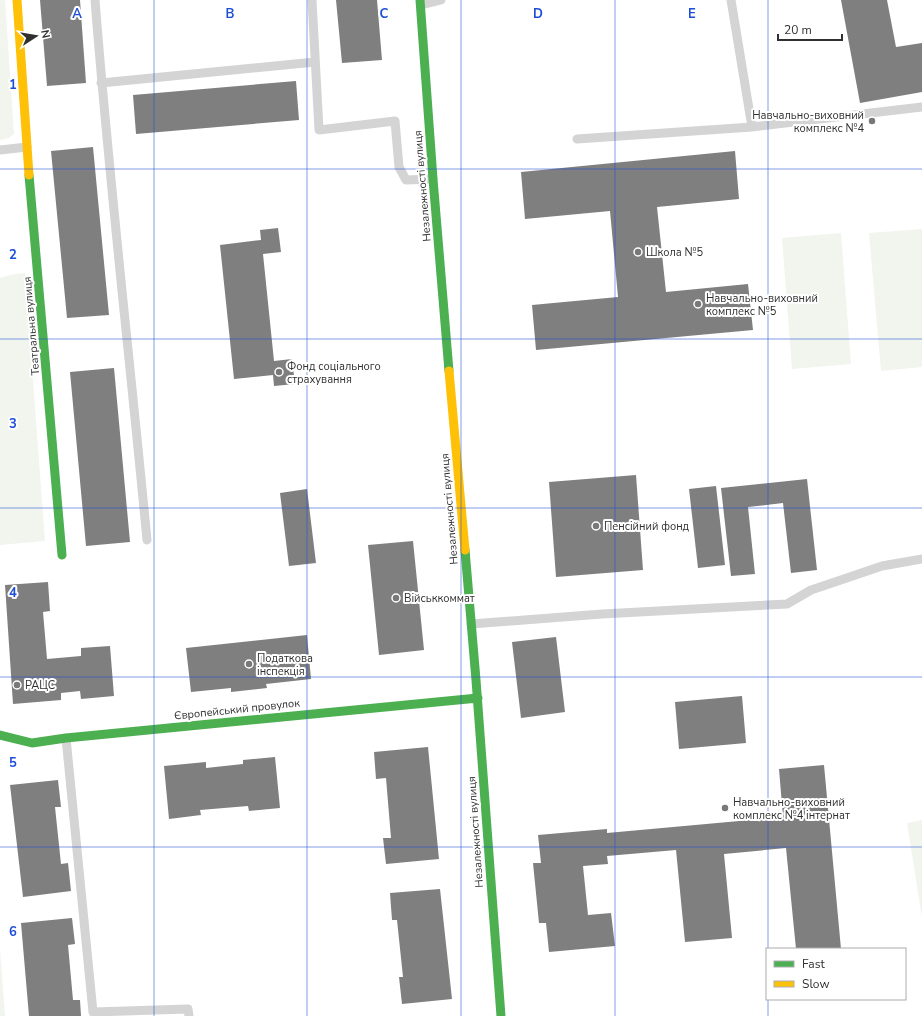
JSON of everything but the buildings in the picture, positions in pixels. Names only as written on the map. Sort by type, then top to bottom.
[{"type":"street","name":"Театральна вулиця","points":[[18,0],[27,147],[62,555]]},
{"type":"street","name":"Незалежності вулиця","points":[[420,2],[433,179],[478,698],[500,1016]]},
{"type":"street","name":"Європейський провулок","points":[[0,734],[32,743],[66,738],[478,698]]},
{"type":"lane","points":[[95,0],[147,540]]},
{"type":"lane","points":[[312,0],[319,130],[395,121],[399,167],[406,180],[433,179]]},
{"type":"lane","points":[[420,2],[441,0]]},
{"type":"lane","points":[[731,0],[752,126]]},
{"type":"lane","points":[[102,84],[315,62]]},
{"type":"lane","points":[[577,139],[752,126],[922,107]]},
{"type":"lane","points":[[0,150],[27,147]]},
{"type":"lane","points":[[471,624],[602,614],[787,604],[811,590],[882,566],[922,559]]},
{"type":"lane","points":[[66,738],[93,1012],[188,1009],[189,1016]]},
{"type":"shaded area","points":[[0,0],[5,0],[14,134],[9,138],[0,140]]},
{"type":"shaded area","points":[[922,229],[922,367],[881,371],[869,233]]},
{"type":"shaded area","points":[[841,233],[851,364],[792,369],[782,238]]},
{"type":"shaded area","points":[[25,273],[45,541],[0,545],[0,278]]},
{"type":"shaded area","points":[[922,820],[922,918],[907,823]]},
{"type":"shaded area","points":[[0,948],[5,1016],[0,1016]]},
{"type":"traffic: fast","points":[[420,0],[449,371]]},
{"type":"traffic: fast","points":[[29,175],[62,555]]},
{"type":"traffic: fast","points":[[465,550],[501,1016]]},
{"type":"traffic: fast","points":[[0,735],[32,743],[66,738],[478,698]]},
{"type":"traffic: slow","points":[[17,0],[29,175]]},
{"type":"traffic: slow","points":[[449,371],[465,550]]},
{"type":"place","name":"Навчально-виховний комплекс №4","points":[[872,121]]},
{"type":"place","name":"Школа №5","points":[[638,252]]},
{"type":"place","name":"Навчально-виховний комплекс №5","points":[[698,304]]},
{"type":"place","name":"Фонд соціального страхування","points":[[279,372]]},
{"type":"place","name":"Пенсійний фонд","points":[[596,526]]},
{"type":"place","name":"Військкоммат","points":[[396,598]]},
{"type":"place","name":"Податкова інспекція","points":[[249,664]]},
{"type":"place","name":"РАЦС","points":[[17,685]]},
{"type":"place","name":"Навчально-виховний комплекс №4 інтернат","points":[[725,808]]}]
